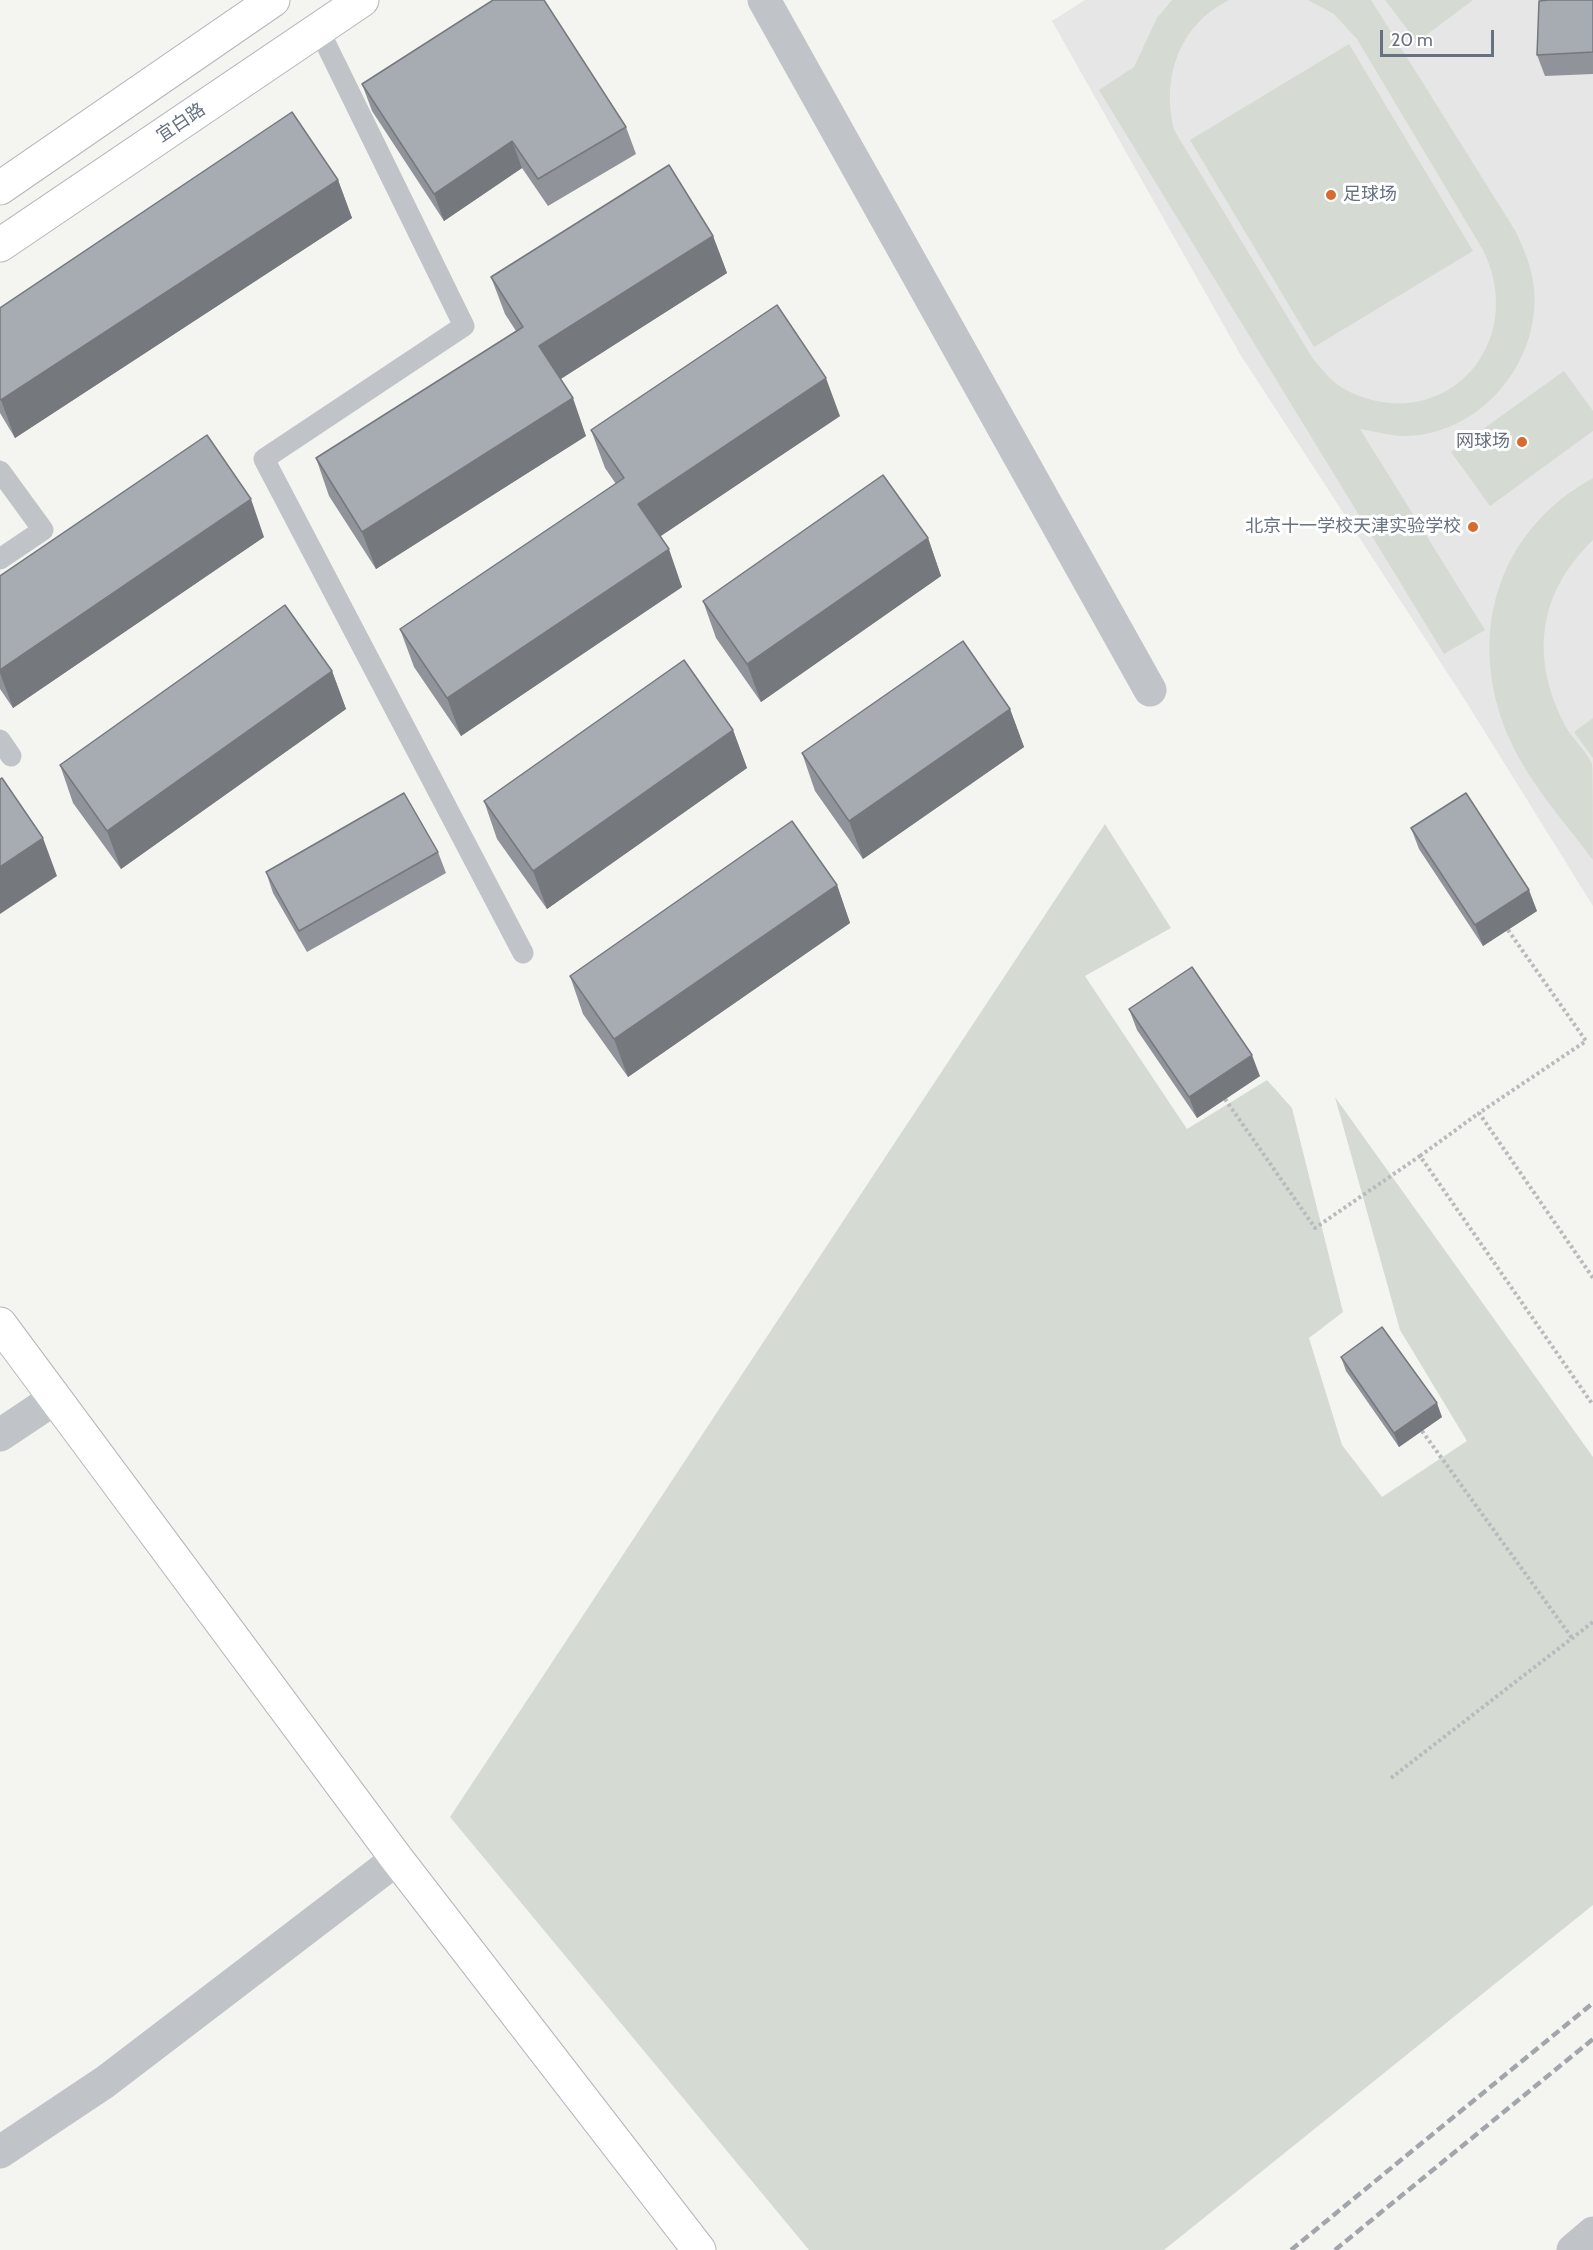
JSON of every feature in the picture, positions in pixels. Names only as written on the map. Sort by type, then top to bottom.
[{"type":"street","points":[[0,188],[273,0]]},
{"type":"street","name":"宜白路","points":[[0,245],[362,0]]},
{"type":"street","points":[[764,0],[1150,690]]},
{"type":"street","points":[[0,1324],[397,1859],[699,2250]]},
{"type":"street","points":[[0,1435],[54,1399]]},
{"type":"street","points":[[0,2152],[105,2082],[397,1859]]},
{"type":"street","points":[[1573,2250],[1593,2233]]},
{"type":"lane","points":[[319,30],[464,326],[264,459],[523,953]]},
{"type":"lane","points":[[0,471],[43,530],[0,559]]},
{"type":"path","points":[[1225,1099],[1315,1228],[1586,1041],[1508,930]]},
{"type":"path","points":[[1479,1113],[1593,1278]]},
{"type":"path","points":[[1420,1156],[1593,1405]]},
{"type":"path","points":[[1422,1431],[1572,1638]]},
{"type":"path","points":[[1390,1778],[1593,1622]]},
{"type":"shaded area","name":"北京十一学校天津实验学校","points":[[1085,0],[1593,0],[1593,906],[1465,700],[1240,354],[1052,21]]},
{"type":"shaded area","points":[[1172,0],[1229,0],[1197,23],[1178,54],[1170,91],[1174,130],[1313,359],[1336,384],[1346,390],[1381,402],[1415,402],[1444,392],[1468,374],[1486,349],[1495,319],[1495,285],[1483,250],[1357,39],[1334,14],[1308,0],[1371,0],[1522,245],[1533,281],[1533,316],[1527,343],[1515,369],[1499,391],[1479,410],[1455,424],[1428,433],[1400,436],[1360,429],[1485,630],[1444,654],[1099,90],[1134,67],[1157,18]]},
{"type":"shaded area","points":[[1385,0],[1473,0],[1417,42]]},
{"type":"shaded area","name":"足球场","points":[[1349,44],[1473,251],[1314,347],[1190,140]]},
{"type":"shaded area","name":"网球场","points":[[1564,371],[1593,411],[1593,431],[1490,506],[1451,452]]},
{"type":"shaded area","points":[[1593,478],[1593,540],[1574,561],[1560,582],[1550,605],[1545,628],[1544,652],[1547,677],[1555,702],[1566,727],[1592,764],[1593,860],[1537,787],[1518,756],[1497,702],[1490,664],[1491,627],[1498,591],[1512,558],[1532,528],[1559,501]]},
{"type":"shaded area","points":[[1593,718],[1593,758],[1574,732]]},
{"type":"shaded area","points":[[1105,824],[1171,928],[1085,976],[1187,1129],[1267,1080],[1292,1108],[1343,1312],[1309,1338],[1342,1445],[1382,1497],[1467,1441],[1400,1330],[1335,1097],[1593,1457],[1593,1905],[1164,2250],[809,2250],[450,1817]]},
{"type":"building","points":[[493,0],[544,0],[626,127],[538,179],[512,141],[434,194],[362,84]]},
{"type":"building","points":[[1593,0],[1593,52],[1537,55],[1539,1]]},
{"type":"building","points":[[292,112],[338,180],[1,400],[0,308]]},
{"type":"building","points":[[669,165],[713,236],[539,346],[573,398],[362,532],[316,458],[523,327],[491,277]]},
{"type":"building","points":[[777,305],[826,378],[638,504],[669,549],[447,698],[400,629],[624,478],[591,430]]},
{"type":"building","points":[[207,435],[251,499],[0,670],[0,576]]},
{"type":"building","points":[[883,475],[928,538],[747,664],[703,601]]},
{"type":"building","points":[[285,605],[332,671],[107,831],[60,765]]},
{"type":"building","points":[[963,641],[1010,709],[849,821],[802,753]]},
{"type":"building","points":[[684,660],[733,730],[533,871],[484,801]]},
{"type":"building","points":[[2,778],[43,838],[0,867],[0,779]]},
{"type":"building","points":[[404,793],[438,852],[299,931],[266,872]]},
{"type":"building","points":[[1466,793],[1529,890],[1475,925],[1411,828]]},
{"type":"building","points":[[792,821],[837,885],[614,1039],[570,976]]},
{"type":"building","points":[[1192,967],[1252,1055],[1189,1097],[1129,1009]]},
{"type":"building","points":[[1382,1327],[1437,1403],[1394,1433],[1341,1357]]},
{"type":"railway","points":[[1291,2250],[1593,2003]]},
{"type":"railway","points":[[1335,2250],[1593,2039]]},
{"type":"place","name":"足球场","points":[[1331,195]]},
{"type":"place","name":"网球场","points":[[1522,442]]},
{"type":"place","name":"北京十一学校天津实验学校","points":[[1473,527]]}]
